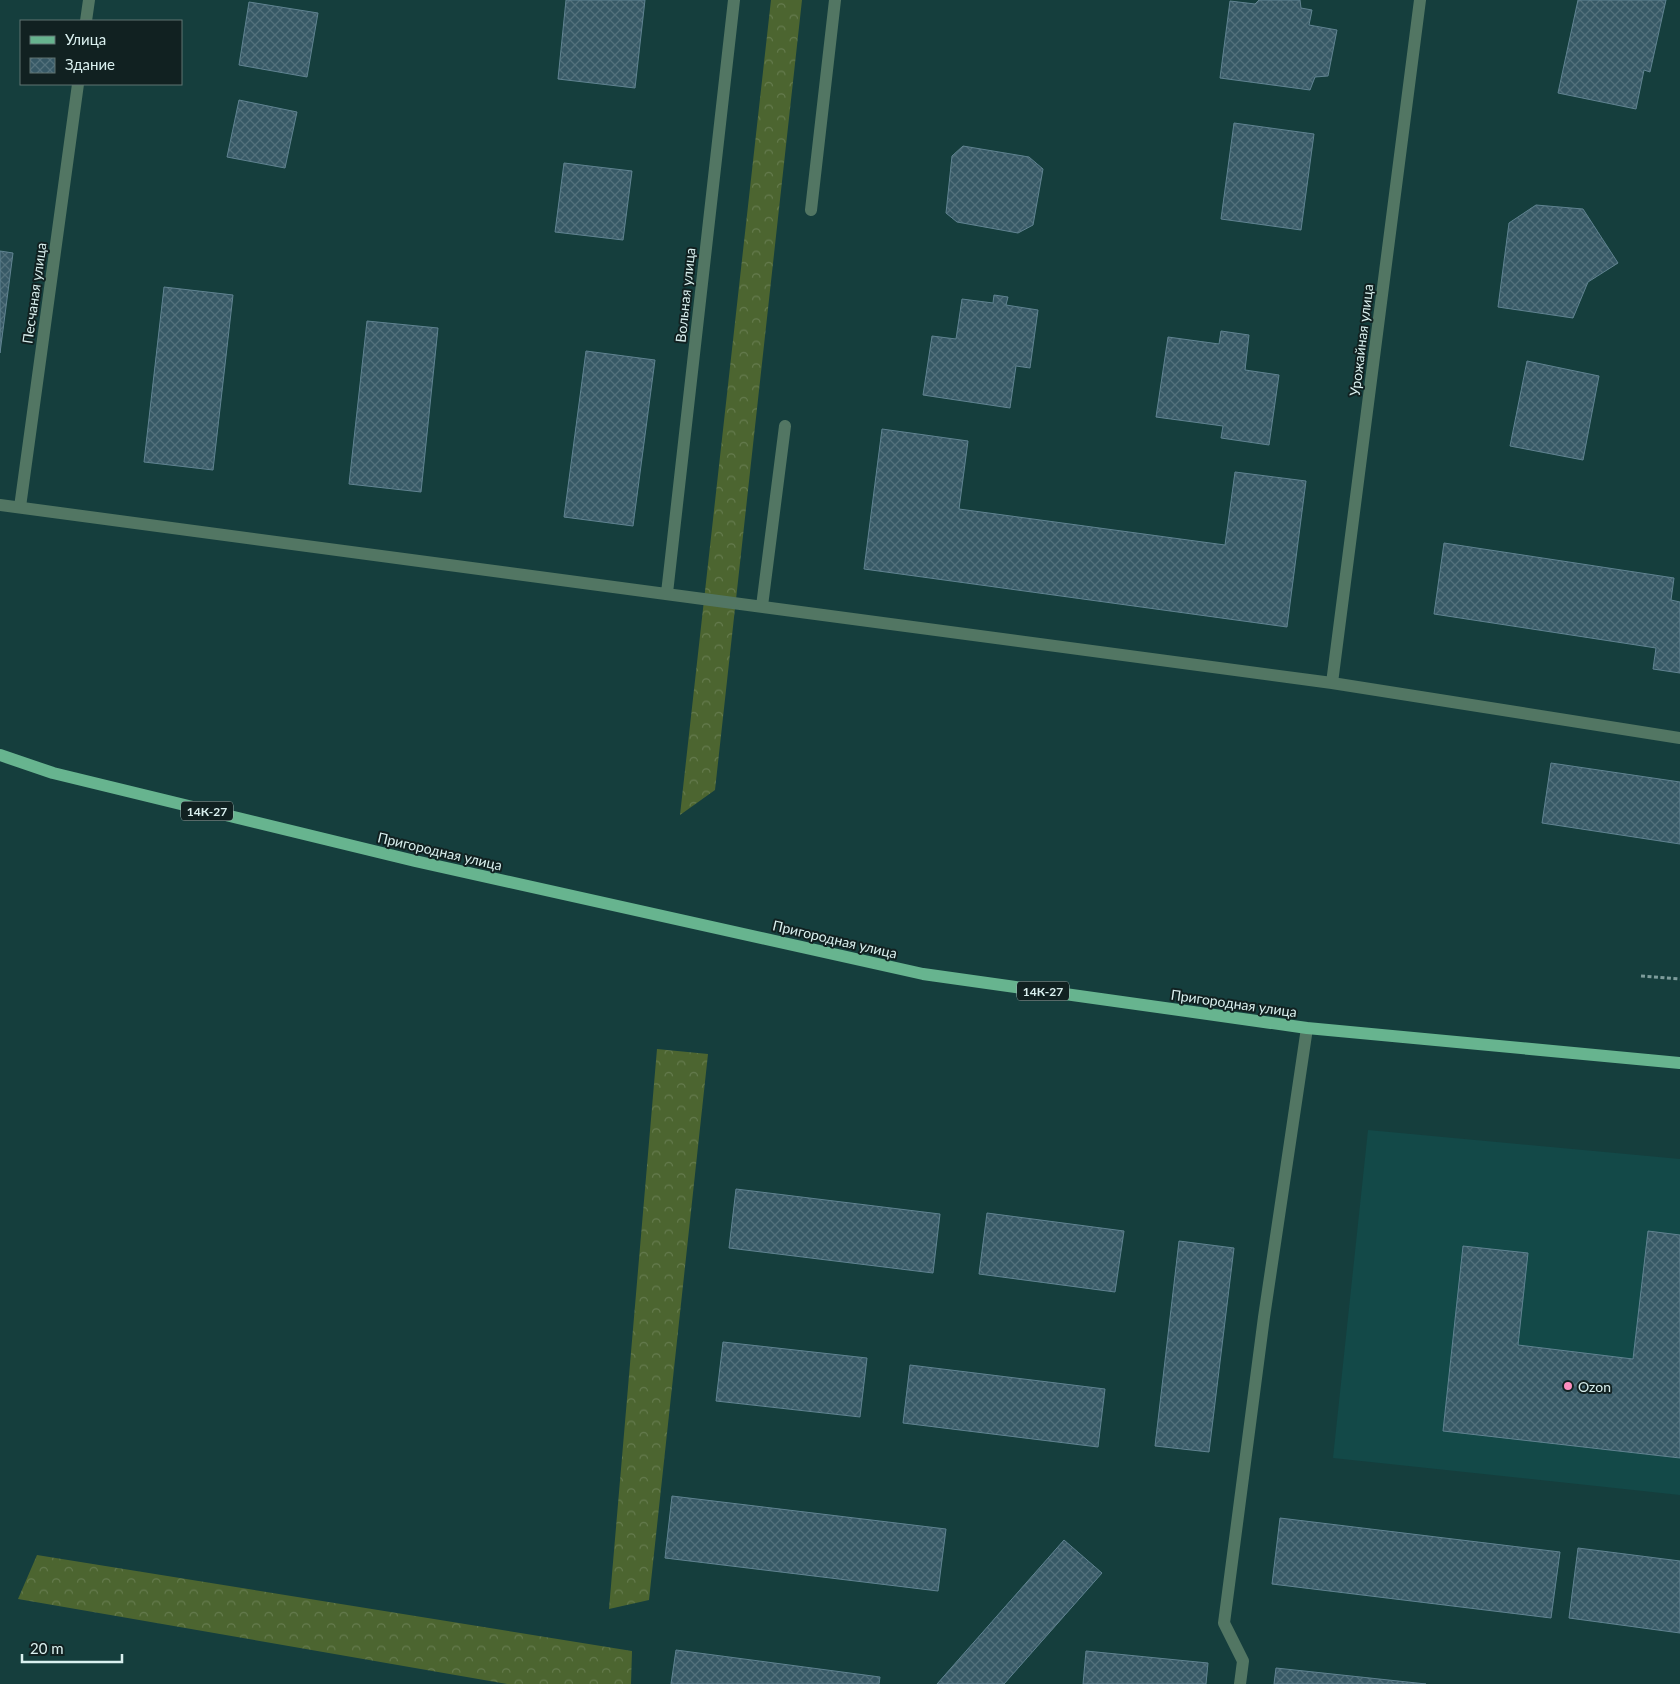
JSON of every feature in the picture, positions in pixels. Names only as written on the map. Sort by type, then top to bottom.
[{"type":"main road","name":"Пригородная улица","points":[[0,754],[53,773],[415,861],[923,974],[1307,1028],[1680,1063]]},
{"type":"street","points":[[86,20],[89,0]]},
{"type":"street","name":"Вольная улица","points":[[667,593],[734,0]]},
{"type":"street","points":[[811,210],[835,0]]},
{"type":"street","name":"Урожайная улица","points":[[1332,683],[1420,0]]},
{"type":"street","name":"Песчаная улица","points":[[20,507],[78,85]]},
{"type":"street","points":[[762,606],[785,426]]},
{"type":"street","points":[[0,505],[1332,683],[1680,738]]},
{"type":"street","points":[[1240,1684],[1243,1661],[1224,1623],[1264,1317],[1307,1028]]},
{"type":"path","points":[[1641,976],[1680,979]]},
{"type":"shaded area","points":[[1368,1130],[1680,1159],[1680,1495],[1333,1458]]},
{"type":"green space","points":[[771,0],[802,0],[715,790],[680,815]]},
{"type":"green space","points":[[657,1049],[708,1054],[649,1600],[609,1609]]},
{"type":"green space","points":[[37,1555],[632,1651],[631,1684],[507,1684],[18,1599]]},
{"type":"building","points":[[566,0],[645,0],[635,88],[558,79]]},
{"type":"building","points":[[1259,0],[1300,0],[1301,8],[1312,10],[1309,25],[1337,30],[1328,76],[1315,77],[1310,90],[1220,78],[1230,1],[1255,4]]},
{"type":"building","points":[[1578,0],[1666,0],[1650,72],[1644,70],[1636,109],[1558,93]]},
{"type":"building","points":[[249,2],[318,13],[307,77],[239,65]]},
{"type":"building","points":[[239,100],[297,112],[285,168],[227,157]]},
{"type":"building","points":[[1234,123],[1314,134],[1301,230],[1221,219]]},
{"type":"building","points":[[963,146],[1029,157],[1043,169],[1033,225],[1018,233],[957,222],[946,213],[952,156]]},
{"type":"building","points":[[564,163],[632,171],[623,240],[555,232]]},
{"type":"building","points":[[1536,205],[1583,209],[1618,263],[1588,282],[1573,318],[1498,307],[1509,223]]},
{"type":"building","points":[[0,251],[13,253],[0,353]]},
{"type":"building","points":[[164,287],[233,295],[213,470],[144,462]]},
{"type":"building","points":[[994,295],[1008,297],[1006,305],[1038,310],[1030,368],[1016,366],[1010,408],[923,395],[932,336],[956,339],[962,299],[993,303]]},
{"type":"building","points":[[367,321],[438,328],[421,492],[349,484]]},
{"type":"building","points":[[1221,331],[1249,335],[1245,370],[1279,375],[1269,445],[1221,438],[1223,426],[1156,417],[1168,337],[1219,344]]},
{"type":"building","points":[[586,351],[655,360],[633,526],[564,517]]},
{"type":"building","points":[[1527,361],[1599,376],[1583,460],[1510,446]]},
{"type":"building","points":[[882,429],[968,441],[959,509],[1225,545],[1235,472],[1306,481],[1287,627],[864,569]]},
{"type":"building","points":[[1444,543],[1674,578],[1671,600],[1680,602],[1680,673],[1653,669],[1656,648],[1434,614]]},
{"type":"building","points":[[1551,763],[1680,782],[1680,844],[1542,823]]},
{"type":"building","points":[[736,1189],[940,1214],[933,1273],[729,1248]]},
{"type":"building","points":[[987,1213],[1124,1231],[1115,1292],[979,1274]]},
{"type":"building","points":[[1648,1231],[1680,1235],[1680,1458],[1443,1431],[1463,1246],[1528,1253],[1518,1345],[1633,1359]]},
{"type":"building","points":[[1179,1241],[1234,1248],[1209,1452],[1155,1446]]},
{"type":"building","points":[[723,1342],[867,1358],[860,1417],[716,1401]]},
{"type":"building","points":[[910,1365],[1105,1389],[1098,1447],[903,1423]]},
{"type":"building","points":[[672,1496],[946,1529],[938,1591],[665,1558]]},
{"type":"building","points":[[1280,1518],[1560,1552],[1551,1618],[1272,1584]]},
{"type":"building","points":[[1064,1540],[1102,1573],[1004,1684],[937,1684]]},
{"type":"building","points":[[1578,1548],[1680,1561],[1680,1633],[1569,1618]]},
{"type":"building","points":[[676,1650],[880,1677],[879,1684],[671,1684]]},
{"type":"building","points":[[1086,1651],[1208,1663],[1206,1684],[1083,1684]]},
{"type":"building","points":[[1276,1668],[1426,1684],[1274,1684]]},
{"type":"place","name":"Ozon","points":[[1568,1386]]}]
